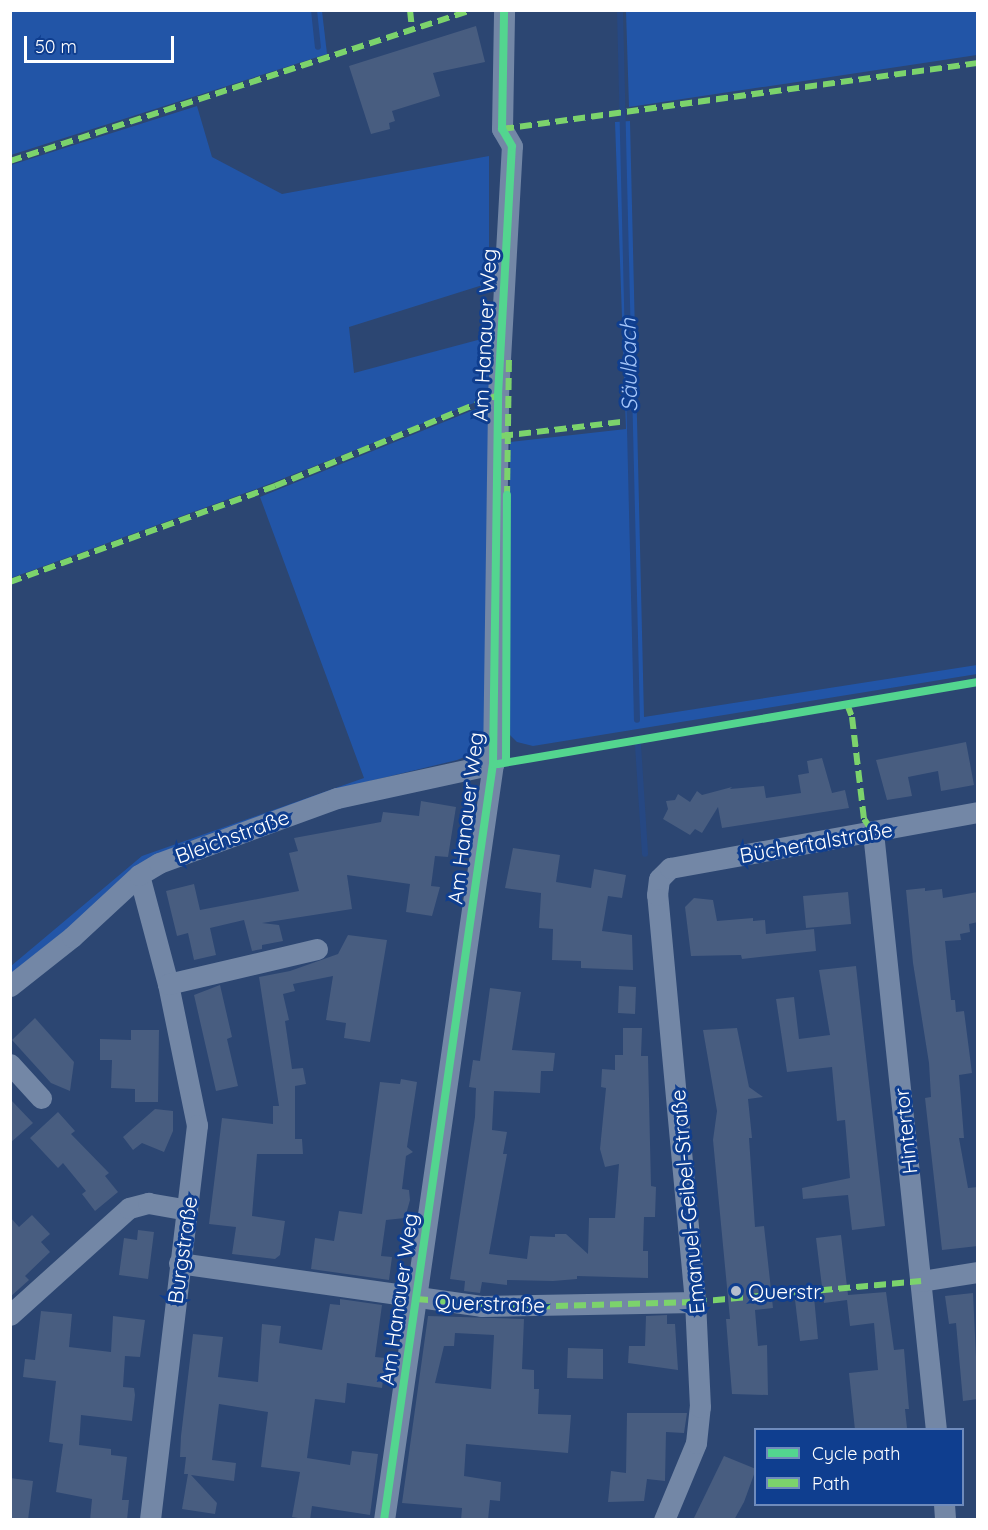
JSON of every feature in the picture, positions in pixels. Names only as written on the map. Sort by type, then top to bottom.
[{"type":"street","name":"Am Hanauer Weg","points":[[384,1520],[493,765],[498,395],[512,146],[502,129],[504,10]]},
{"type":"street","name":"Bleichstraße","points":[[10,986],[72,937],[139,875],[185,852],[337,798],[493,765]]},
{"type":"street","name":"Büchertalstraße","points":[[659,879],[670,868],[978,812]]},
{"type":"street","name":"Hintertor","points":[[873,832],[936,1428]]},
{"type":"street","name":"Burgstraße","points":[[139,875],[168,984],[196,1113],[187,1210],[150,1520]]},
{"type":"street","name":"Emanuel-Geibel-Straße","points":[[659,879],[657,895],[695,1302],[699,1430],[664,1520]]},
{"type":"street","points":[[168,984],[317,949]]},
{"type":"street","points":[[10,1064],[41,1098]]},
{"type":"street","points":[[10,1315],[129,1209],[148,1203],[187,1210]]},
{"type":"street","name":"Querstraße","points":[[179,1263],[416,1299],[520,1307],[695,1302]]},
{"type":"street","points":[[921,1281],[978,1272]]},
{"type":"shaded area","points":[[10,11],[322,11],[327,54],[11,155]]},
{"type":"shaded area","points":[[626,11],[977,11],[977,55],[629,107]]},
{"type":"shaded area","points":[[197,106],[212,157],[282,194],[489,156],[489,283],[349,327],[354,373],[489,337],[489,397],[259,488],[11,578],[11,165]]},
{"type":"shaded area","points":[[630,121],[644,717],[977,665],[977,674],[533,746],[517,742],[508,733],[510,442],[626,429],[615,122]]},
{"type":"shaded area","points":[[493,402],[490,747],[457,760],[366,782],[177,846],[11,976],[11,966],[142,856],[364,778],[260,497]]},
{"type":"building","points":[[476,26],[485,62],[433,73],[440,96],[392,111],[395,121],[389,123],[390,129],[371,134],[349,66]]},
{"type":"building","points":[[966,742],[974,785],[941,791],[938,771],[908,777],[912,796],[887,800],[876,760]]},
{"type":"building","points":[[822,758],[832,793],[845,790],[849,808],[722,828],[718,807],[702,833],[695,829],[690,835],[663,819],[668,809],[666,801],[675,800],[678,794],[690,802],[697,791],[702,795],[732,787],[730,789],[764,786],[766,798],[801,793],[798,775],[809,773],[807,761]]},
{"type":"building","points":[[421,801],[456,807],[448,857],[435,856],[431,886],[440,887],[432,916],[406,912],[410,884],[347,875],[352,909],[262,923],[279,925],[283,941],[262,945],[262,949],[252,951],[244,920],[210,928],[216,955],[194,960],[188,933],[177,936],[166,891],[194,884],[200,910],[299,891],[289,853],[298,851],[294,838],[381,822],[383,812],[419,816]]},
{"type":"building","points":[[513,848],[560,855],[556,882],[591,888],[594,869],[626,875],[622,898],[608,896],[602,931],[632,935],[633,970],[581,968],[581,961],[552,960],[553,929],[539,928],[541,893],[505,888]]},
{"type":"building","points":[[925,888],[925,891],[942,889],[943,898],[978,892],[978,922],[969,924],[970,932],[960,934],[961,940],[945,941],[951,1000],[955,1000],[956,1012],[964,1011],[972,1073],[959,1075],[964,1138],[959,1138],[968,1188],[978,1187],[978,1246],[942,1250],[925,1098],[931,1097],[929,1063],[913,963],[906,890]]},
{"type":"building","points":[[848,892],[851,924],[806,928],[803,896]]},
{"type":"building","points":[[694,898],[713,900],[717,921],[753,918],[753,921],[765,920],[766,934],[814,929],[816,951],[742,959],[741,955],[691,956],[685,907]]},
{"type":"building","points":[[348,935],[387,940],[370,1042],[344,1038],[346,1023],[326,1020],[333,976],[293,984],[295,991],[283,994],[289,1020],[285,1021],[292,1069],[303,1068],[306,1084],[295,1086],[295,1139],[302,1139],[303,1154],[257,1154],[252,1216],[285,1221],[280,1255],[275,1259],[232,1254],[236,1227],[209,1224],[222,1118],[273,1124],[273,1106],[279,1106],[259,977],[290,971],[338,954]]},
{"type":"building","points":[[856,966],[885,1226],[852,1230],[848,1195],[803,1199],[802,1188],[850,1178],[845,1120],[837,1121],[832,1067],[787,1072],[776,999],[794,997],[799,1039],[830,1035],[819,970]]},
{"type":"building","points":[[220,985],[232,1037],[227,1039],[238,1086],[216,1091],[194,995]]},
{"type":"building","points":[[619,986],[636,987],[635,1014],[618,1013]]},
{"type":"building","points":[[490,988],[521,992],[512,1050],[555,1053],[553,1071],[541,1071],[540,1093],[494,1091],[492,1130],[507,1132],[503,1154],[507,1154],[489,1254],[527,1259],[530,1236],[555,1237],[555,1234],[566,1234],[588,1254],[589,1218],[615,1218],[619,1164],[605,1167],[600,1149],[606,1088],[601,1087],[602,1069],[615,1070],[615,1055],[623,1055],[623,1028],[642,1028],[641,1056],[648,1056],[651,1186],[656,1187],[655,1217],[644,1217],[643,1251],[648,1251],[648,1278],[577,1276],[577,1279],[553,1281],[507,1280],[507,1285],[482,1282],[480,1293],[464,1291],[465,1281],[450,1279],[475,1117],[476,1088],[469,1087],[473,1060],[480,1061]]},
{"type":"building","points":[[35,1018],[74,1062],[70,1091],[51,1083],[12,1040]]},
{"type":"building","points":[[737,1028],[749,1087],[763,1097],[748,1099],[752,1138],[749,1138],[755,1227],[764,1226],[773,1308],[755,1310],[758,1346],[767,1345],[768,1395],[732,1394],[726,1319],[730,1319],[713,1140],[717,1111],[703,1030]]},
{"type":"building","points":[[131,1030],[159,1030],[158,1102],[135,1102],[135,1089],[111,1088],[112,1060],[100,1060],[100,1039],[131,1040]]},
{"type":"building","points":[[401,1079],[417,1082],[407,1147],[413,1152],[406,1156],[402,1189],[409,1190],[410,1200],[405,1218],[386,1220],[381,1256],[392,1257],[389,1280],[311,1269],[315,1238],[334,1241],[339,1211],[362,1214],[380,1082],[400,1084]]},
{"type":"building","points":[[10,1099],[33,1123],[10,1143]]},
{"type":"building","points":[[155,1109],[173,1111],[173,1131],[164,1152],[142,1143],[133,1150],[123,1137]]},
{"type":"building","points":[[58,1112],[75,1131],[71,1134],[109,1173],[105,1176],[118,1192],[95,1211],[82,1194],[86,1191],[63,1163],[58,1168],[30,1138]]},
{"type":"building","points":[[32,1215],[50,1234],[41,1242],[50,1252],[25,1276],[29,1280],[10,1297],[10,1217],[19,1227]]},
{"type":"building","points":[[138,1230],[154,1232],[148,1279],[119,1275],[124,1238],[137,1240]]},
{"type":"building","points":[[841,1235],[848,1295],[886,1292],[894,1350],[904,1349],[909,1409],[905,1409],[907,1428],[855,1428],[849,1373],[878,1370],[874,1323],[850,1326],[847,1300],[824,1303],[816,1238]]},
{"type":"building","points":[[973,1293],[978,1399],[963,1401],[956,1323],[949,1324],[945,1296]]},
{"type":"building","points":[[814,1297],[818,1339],[800,1341],[795,1300]]},
{"type":"building","points":[[340,1299],[382,1305],[375,1357],[386,1358],[382,1388],[347,1383],[345,1403],[315,1399],[307,1458],[350,1465],[352,1451],[378,1454],[370,1515],[312,1506],[310,1520],[292,1517],[300,1472],[261,1467],[268,1412],[219,1404],[212,1460],[236,1463],[234,1481],[191,1475],[217,1503],[215,1514],[182,1509],[188,1474],[184,1474],[186,1457],[180,1457],[181,1436],[193,1334],[223,1337],[218,1377],[258,1382],[262,1324],[281,1326],[279,1343],[322,1350],[330,1304],[340,1305]]},
{"type":"building","points":[[41,1311],[72,1314],[69,1347],[111,1352],[113,1316],[145,1320],[140,1357],[125,1356],[123,1387],[134,1388],[135,1395],[132,1421],[81,1415],[79,1445],[111,1449],[111,1455],[127,1457],[122,1500],[129,1500],[127,1520],[90,1520],[92,1499],[56,1492],[63,1444],[49,1442],[56,1381],[23,1377],[25,1359],[35,1360]]},
{"type":"building","points":[[667,1315],[667,1324],[675,1324],[678,1370],[628,1363],[629,1346],[645,1346],[646,1316]]},
{"type":"building","points":[[428,1316],[524,1319],[522,1369],[534,1370],[534,1389],[539,1389],[538,1414],[571,1415],[568,1453],[466,1444],[464,1476],[501,1482],[500,1501],[490,1500],[488,1520],[461,1520],[462,1508],[402,1503]],"holes":[[[455,1333],[494,1335],[491,1389],[435,1383],[444,1346],[454,1346]]]},
{"type":"building","points":[[568,1348],[603,1349],[603,1379],[567,1378]]},
{"type":"building","points":[[627,1413],[687,1413],[684,1433],[666,1432],[665,1481],[647,1479],[644,1501],[608,1502],[611,1471],[626,1473]]},
{"type":"building","points":[[724,1456],[754,1468],[744,1502],[734,1520],[693,1520]]},
{"type":"building","points":[[10,1478],[33,1481],[28,1520],[10,1520]]},
{"type":"waterway","points":[[314,10],[318,47]]},
{"type":"waterway","name":"Säulbach","points":[[620,10],[637,720]]},
{"type":"waterway","name":"Säulbach","points":[[638,745],[645,854]]},
{"type":"marked path","points":[[410,10],[412,30]]},
{"type":"marked path","points":[[10,161],[472,10]]},
{"type":"marked path","points":[[502,129],[978,63]]},
{"type":"marked path","points":[[507,498],[509,357]]},
{"type":"marked path","points":[[10,582],[275,486],[498,395]]},
{"type":"marked path","points":[[501,436],[621,422]]},
{"type":"marked path","points":[[847,704],[852,717],[864,819],[873,832]]},
{"type":"marked path","points":[[416,1299],[520,1307],[695,1302],[921,1281]]},
{"type":"cycle path","points":[[384,1520],[493,764],[498,395],[512,146],[502,129],[504,10]]},
{"type":"cycle path","points":[[506,762],[507,495]]},
{"type":"cycle path","points":[[498,764],[978,682]]},
{"type":"place","name":"Querstr.","points":[[736,1291]]}]
